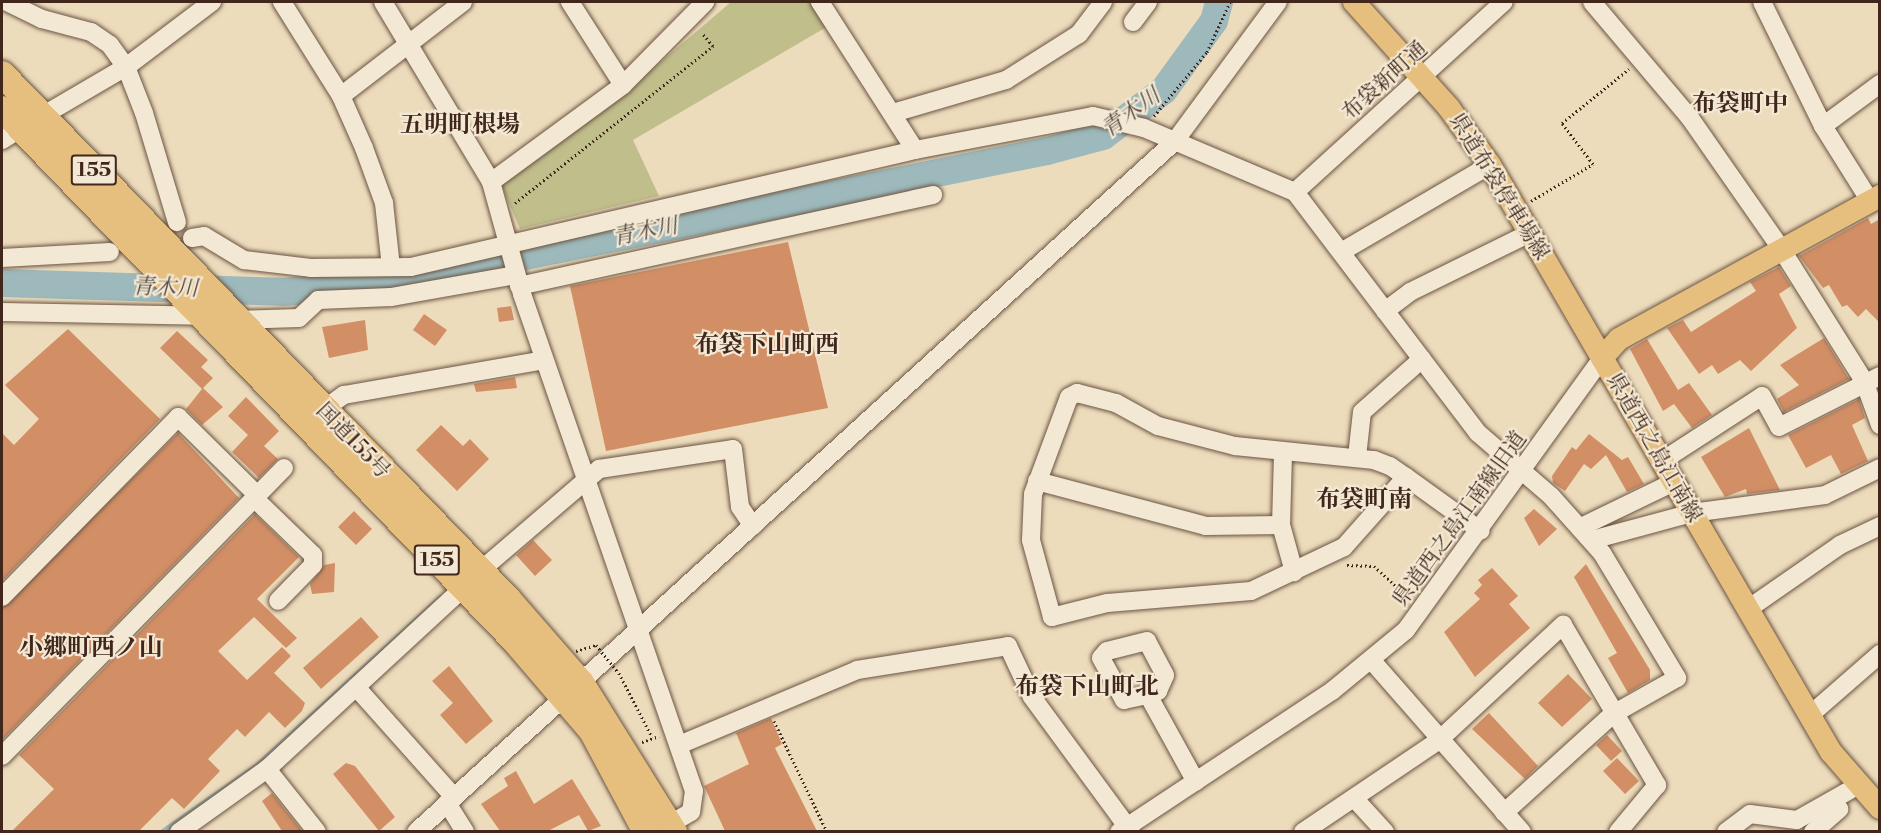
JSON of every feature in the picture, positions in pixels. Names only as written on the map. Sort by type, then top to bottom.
[{"type":"highway","name":"国道155号","points":[[2,74],[22,128],[185,267],[323,410],[572,690],[672,828]]},
{"type":"highway","name":"国道155号","points":[[2,109],[200,314],[471,579]]},
{"type":"highway","name":"国道155号","points":[[572,690],[646,831]]},
{"type":"main road","name":"県道布袋停車場線","points":[[1354,2],[1423,77],[1490,165],[1602,358]]},
{"type":"main road","name":"県道西之島江南線","points":[[1871,795],[1810,715],[1602,358],[1619,339],[1780,247],[1875,198]]},
{"type":"street","points":[[7,2],[42,19],[91,32],[110,45],[126,67],[177,222]]},
{"type":"street","points":[[22,128],[126,67],[212,2]]},
{"type":"street","points":[[282,2],[341,96],[384,203],[391,267]]},
{"type":"street","points":[[383,2],[412,42],[491,182],[517,277],[544,360],[586,476],[636,633],[680,745],[694,802],[691,812],[672,828]]},
{"type":"street","points":[[341,96],[463,2]]},
{"type":"street","points":[[570,2],[624,85]]},
{"type":"street","points":[[491,182],[624,85],[705,2]]},
{"type":"street","points":[[820,2],[915,150]]},
{"type":"street","points":[[893,113],[1006,80],[1079,34],[1103,2]]},
{"type":"street","points":[[1133,22],[1148,2]]},
{"type":"street","points":[[416,831],[1175,141],[1278,2]]},
{"type":"street","name":"布袋新町通","points":[[1295,192],[1504,2]]},
{"type":"street","points":[[1592,2],[1642,59],[1780,247],[1872,378],[1880,424]]},
{"type":"street","points":[[1762,2],[1822,126],[1875,198]]},
{"type":"street","points":[[1822,126],[1880,84]]},
{"type":"street","points":[[192,238],[204,236],[244,260],[311,268],[411,267],[1056,119],[1100,118],[1140,127],[1295,192],[1478,433],[1586,534],[1677,678],[1613,714],[1504,813]]},
{"type":"street","points":[[1341,252],[1490,165]]},
{"type":"street","points":[[232,317],[299,318],[318,300],[391,297],[517,277],[933,195]]},
{"type":"street","points":[[1385,311],[1410,292],[1530,233]]},
{"type":"street","points":[[7,258],[110,252]]},
{"type":"street","points":[[2,312],[200,314]]},
{"type":"street","name":"県道西之島江南線旧道","points":[[1126,830],[1373,662],[1423,612],[1602,358]]},
{"type":"street","points":[[1357,457],[1362,412],[1422,359]]},
{"type":"street","points":[[323,410],[344,395],[544,360]]},
{"type":"street","points":[[1662,461],[1762,396],[1779,427],[1872,378]]},
{"type":"street","points":[[1406,477],[1353,540],[1314,563],[1235,596],[1107,603],[1052,617],[1031,540],[1037,482],[1070,397],[1077,393],[1116,403],[1158,426],[1283,454],[1357,457],[1406,477],[1481,531]]},
{"type":"street","points":[[2,597],[178,417],[313,555],[313,565],[278,601]]},
{"type":"street","points":[[179,831],[267,769],[471,579],[586,476],[599,469],[734,449],[740,507],[753,526]]},
{"type":"street","points":[[1283,454],[1281,525],[1294,572]]},
{"type":"street","points":[[2,756],[284,468]]},
{"type":"street","points":[[1586,534],[1692,513],[1825,495],[1880,468]]},
{"type":"street","points":[[1037,482],[1206,526],[1281,525]]},
{"type":"street","points":[[1586,534],[1674,482]]},
{"type":"street","points":[[1748,609],[1840,545],[1880,526]]},
{"type":"street","points":[[1303,831],[1438,741],[1563,625],[1613,714],[1657,785],[1618,831]]},
{"type":"street","points":[[680,745],[767,706],[857,670],[1008,646],[1032,698],[1126,830]]},
{"type":"street","points":[[1810,715],[1880,654]]},
{"type":"street","points":[[1373,662],[1438,741],[1522,831]]},
{"type":"street","points":[[356,687],[451,800],[465,831]]},
{"type":"street","points":[[1148,695],[1196,782]]},
{"type":"street","points":[[267,769],[317,831]]},
{"type":"street","points":[[1726,831],[1750,814],[1781,826],[1871,795]]},
{"type":"street","points":[[1813,831],[1871,795]]},
{"type":"street","points":[[1354,798],[1385,831]]},
{"type":"path","points":[[1140,127],[1202,60],[1230,2]]},
{"type":"path","points":[[515,203],[713,46],[702,33]]},
{"type":"path","points":[[1516,210],[1593,164],[1562,123],[1642,59]]},
{"type":"path","points":[[1314,563],[1374,566],[1423,612]]},
{"type":"path","points":[[576,651],[596,645],[633,699],[652,737]]},
{"type":"path","points":[[767,706],[827,831]]},
{"type":"shaded area","points":[[731,2],[813,2],[830,25],[633,140],[659,196],[520,229],[500,182],[636,83]]},
{"type":"building","points":[[1868,218],[1871,224],[1880,219],[1880,323],[1866,309],[1858,317],[1847,305],[1842,307],[1829,285],[1823,288],[1799,256]]},
{"type":"building","points":[[788,242],[828,408],[606,451],[570,286]]},
{"type":"building","points":[[1779,267],[1791,286],[1779,294],[1797,328],[1751,371],[1740,360],[1718,374],[1712,365],[1699,374],[1667,328],[1683,320],[1691,332],[1756,291],[1750,282]]},
{"type":"building","points":[[511,306],[514,320],[499,322],[497,308]]},
{"type":"building","points":[[424,314],[447,330],[435,346],[413,330]]},
{"type":"building","points":[[365,320],[368,350],[329,358],[322,327]]},
{"type":"building","points":[[68,329],[160,419],[2,581],[2,433],[14,445],[39,419],[5,385]]},
{"type":"building","points":[[177,331],[208,360],[201,367],[213,378],[203,388],[223,407],[202,425],[186,409],[202,389],[160,348]]},
{"type":"building","points":[[1824,338],[1849,379],[1784,412],[1777,399],[1799,385],[1780,365]]},
{"type":"building","points":[[1647,339],[1678,390],[1689,383],[1712,415],[1692,428],[1674,404],[1663,411],[1630,349]]},
{"type":"building","points":[[515,377],[517,388],[476,392],[474,384]]},
{"type":"building","points":[[246,397],[279,431],[264,446],[278,459],[259,478],[232,452],[248,435],[228,416]]},
{"type":"building","points":[[1859,399],[1865,418],[1852,425],[1868,461],[1841,474],[1831,455],[1806,468],[1788,435]]},
{"type":"building","points":[[441,425],[463,446],[470,439],[489,459],[457,491],[416,450]]},
{"type":"building","points":[[1749,428],[1780,490],[1747,494],[1746,489],[1725,497],[1701,457]]},
{"type":"building","points":[[178,433],[239,498],[3,739],[2,608]]},
{"type":"building","points":[[1589,434],[1622,460],[1628,457],[1644,484],[1627,492],[1606,455],[1591,469],[1584,464],[1565,491],[1553,483],[1552,476],[1572,447],[1576,450]]},
{"type":"building","points":[[1534,509],[1557,529],[1539,546],[1524,518]]},
{"type":"building","points":[[354,511],[372,529],[356,545],[338,527]]},
{"type":"building","points":[[255,514],[299,557],[257,599],[297,638],[286,648],[254,617],[218,651],[247,680],[282,647],[291,656],[274,673],[305,703],[302,711],[285,728],[269,712],[245,737],[237,729],[208,759],[220,771],[184,809],[172,798],[139,831],[12,831],[54,789],[19,755]]},
{"type":"building","points":[[533,540],[552,560],[535,576],[516,555]]},
{"type":"building","points":[[335,563],[334,592],[312,594],[310,584],[324,565]]},
{"type":"building","points":[[1586,564],[1650,670],[1650,680],[1628,693],[1608,658],[1617,653],[1574,577]]},
{"type":"building","points":[[1492,568],[1518,596],[1509,604],[1530,628],[1475,677],[1444,632],[1480,599],[1474,593],[1482,585],[1478,580]]},
{"type":"building","points":[[361,617],[379,637],[321,689],[303,668]]},
{"type":"building","points":[[449,666],[493,721],[466,744],[440,715],[453,703],[432,681]]},
{"type":"building","points":[[1568,674],[1592,699],[1562,727],[1538,703]]},
{"type":"building","points":[[1489,713],[1538,766],[1525,779],[1472,729]]},
{"type":"building","points":[[771,718],[782,744],[775,748],[817,831],[725,831],[704,786],[749,764],[736,733]]},
{"type":"building","points":[[1607,735],[1622,751],[1611,761],[1596,745]]},
{"type":"building","points":[[1617,758],[1639,781],[1625,794],[1603,771]]},
{"type":"building","points":[[346,763],[355,766],[395,817],[379,831],[333,774]]},
{"type":"building","points":[[516,771],[534,804],[572,779],[601,826],[588,831],[579,815],[548,831],[500,831],[481,804],[508,786],[504,778]]},
{"type":"building","points":[[272,793],[302,831],[282,831],[262,801]]},
{"type":"waterway","name":"青木川","points":[[2,283],[283,292],[391,283],[1047,151],[1103,136],[1164,90],[1214,21],[1219,2]]},
{"type":"waterway","points":[[161,832],[258,764],[440,597]]},
{"type":"tunnel","points":[[177,222],[181,240]]},
{"type":"district","name":"布袋町中","points":[[1740,105]]},
{"type":"district","name":"五明町根場","points":[[460,126]]},
{"type":"district","name":"布袋下山町西","points":[[767,346]]},
{"type":"district","name":"布袋町南","points":[[1364,501]]},
{"type":"district","name":"小郷町西ノ山","points":[[91,649]]},
{"type":"district","name":"布袋下山町北","points":[[1087,688]]}]
